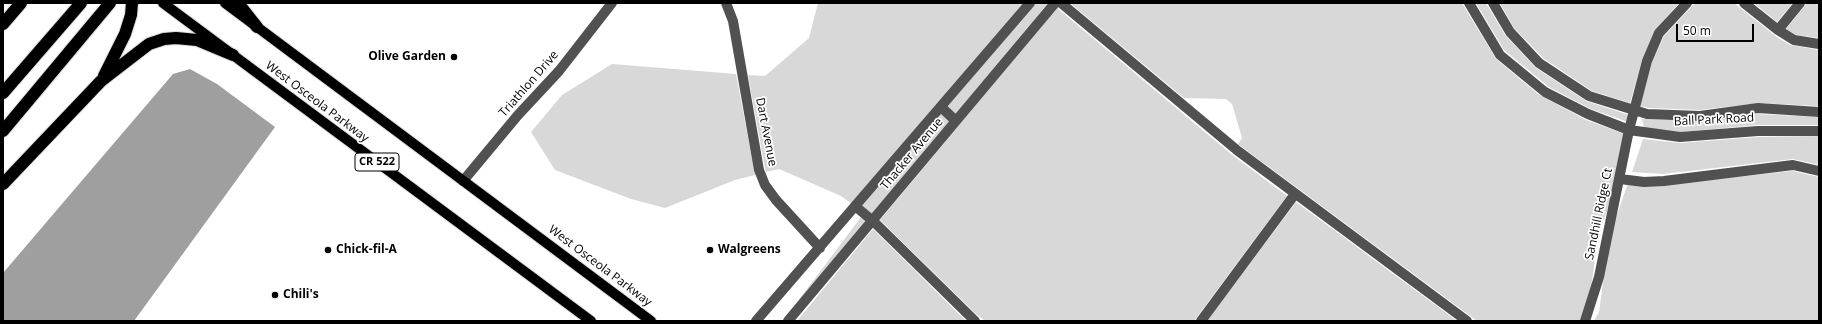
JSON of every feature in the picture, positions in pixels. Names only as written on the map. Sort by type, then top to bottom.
[{"type":"highway","points":[[3,24],[21,3]]},
{"type":"highway","points":[[3,93],[81,3]]},
{"type":"highway","points":[[3,131],[110,3]]},
{"type":"highway","points":[[101,81],[125,34],[131,15],[132,3]]},
{"type":"highway","points":[[238,3],[257,27]]},
{"type":"highway","points":[[3,184],[101,81],[139,50],[164,39],[176,38],[197,40],[233,55]]},
{"type":"main road","name":"West Osceola Parkway","points":[[163,3],[591,321]]},
{"type":"main road","name":"West Osceola Parkway","points":[[225,3],[651,321]]},
{"type":"street","name":"Triathlon Drive","points":[[463,181],[518,115],[559,71],[612,3]]},
{"type":"street","name":"Dart Avenue","points":[[726,3],[733,21],[759,170],[765,185],[776,200],[820,248]]},
{"type":"street","name":"Thacker Avenue","points":[[756,321],[1030,3]]},
{"type":"street","name":"Thacker Avenue","points":[[788,321],[1055,3]]},
{"type":"street","points":[[1061,3],[1238,151],[1467,321]]},
{"type":"street","name":"Ball Park Road","points":[[1469,3],[1500,55],[1545,92],[1588,114],[1629,130],[1680,137],[1758,131],[1819,131]]},
{"type":"street","name":"Ball Park Road","points":[[1493,3],[1510,32],[1539,63],[1589,96],[1647,114],[1700,116],[1758,108],[1819,112]]},
{"type":"street","name":"Sandhill Ridge Ct","points":[[1585,321],[1600,277],[1633,110],[1647,61],[1659,33],[1687,3]]},
{"type":"street","points":[[1744,3],[1778,30],[1794,40],[1819,44]]},
{"type":"street","points":[[1778,30],[1800,3]]},
{"type":"street","points":[[940,107],[956,121]]},
{"type":"street","points":[[1620,179],[1644,182],[1664,181],[1793,165],[1819,171]]},
{"type":"street","points":[[1201,321],[1295,194]]},
{"type":"street","points":[[855,206],[873,221],[975,321]]},
{"type":"shaded area","points":[[818,3],[1048,3],[783,321],[864,213],[841,196],[779,169],[766,172],[765,168],[748,75],[765,76],[809,38]]},
{"type":"shaded area","points":[[1070,3],[1462,3],[1496,59],[1538,94],[1586,120],[1633,137],[1598,236],[1588,311],[1582,321],[1477,321],[1238,144],[1242,138],[1232,104],[1226,99],[1184,98]]},
{"type":"shaded area","points":[[1476,3],[1486,3],[1505,35],[1536,68],[1586,101],[1629,115],[1631,123],[1591,109],[1549,87],[1504,50]]},
{"type":"shaded area","points":[[1500,3],[1679,3],[1655,30],[1642,60],[1630,103],[1592,91],[1543,58],[1514,28]]},
{"type":"shaded area","points":[[1695,3],[1734,3],[1778,38],[1790,45],[1819,50],[1819,106],[1759,103],[1700,110],[1649,108],[1640,106],[1652,62],[1664,36]]},
{"type":"shaded area","points":[[1754,3],[1793,3],[1777,22]]},
{"type":"shaded area","points":[[1807,3],[1819,3],[1819,38],[1796,35],[1786,29]]},
{"type":"shaded area","points":[[1057,8],[1231,154],[1287,196],[1194,321],[985,321],[880,220]]},
{"type":"shaded area","points":[[612,64],[736,74],[755,175],[735,180],[665,208],[631,199],[555,170],[531,132],[562,95]]},
{"type":"shaded area","points":[[190,69],[217,84],[275,127],[134,321],[3,321],[3,273],[173,74]]},
{"type":"shaded area","points":[[1757,114],[1819,117],[1819,125],[1758,125],[1681,132],[1644,128],[1642,119],[1699,121]]},
{"type":"shaded area","points":[[1819,136],[1819,165],[1793,159],[1663,174],[1632,172],[1643,139],[1680,143],[1758,137]]},
{"type":"shaded area","points":[[1792,171],[1819,177],[1819,321],[1594,321],[1599,312],[1609,238],[1628,183],[1663,185]]},
{"type":"shaded area","points":[[1296,202],[1457,321],[1207,321]]},
{"type":"shaded area","points":[[873,229],[966,321],[797,321]]},
{"type":"place","name":"Olive Garden","points":[[454,57]]},
{"type":"place","name":"Chick-fil-A","points":[[328,250]]},
{"type":"place","name":"Walgreens","points":[[710,250]]},
{"type":"place","name":"Chili's","points":[[275,295]]}]
